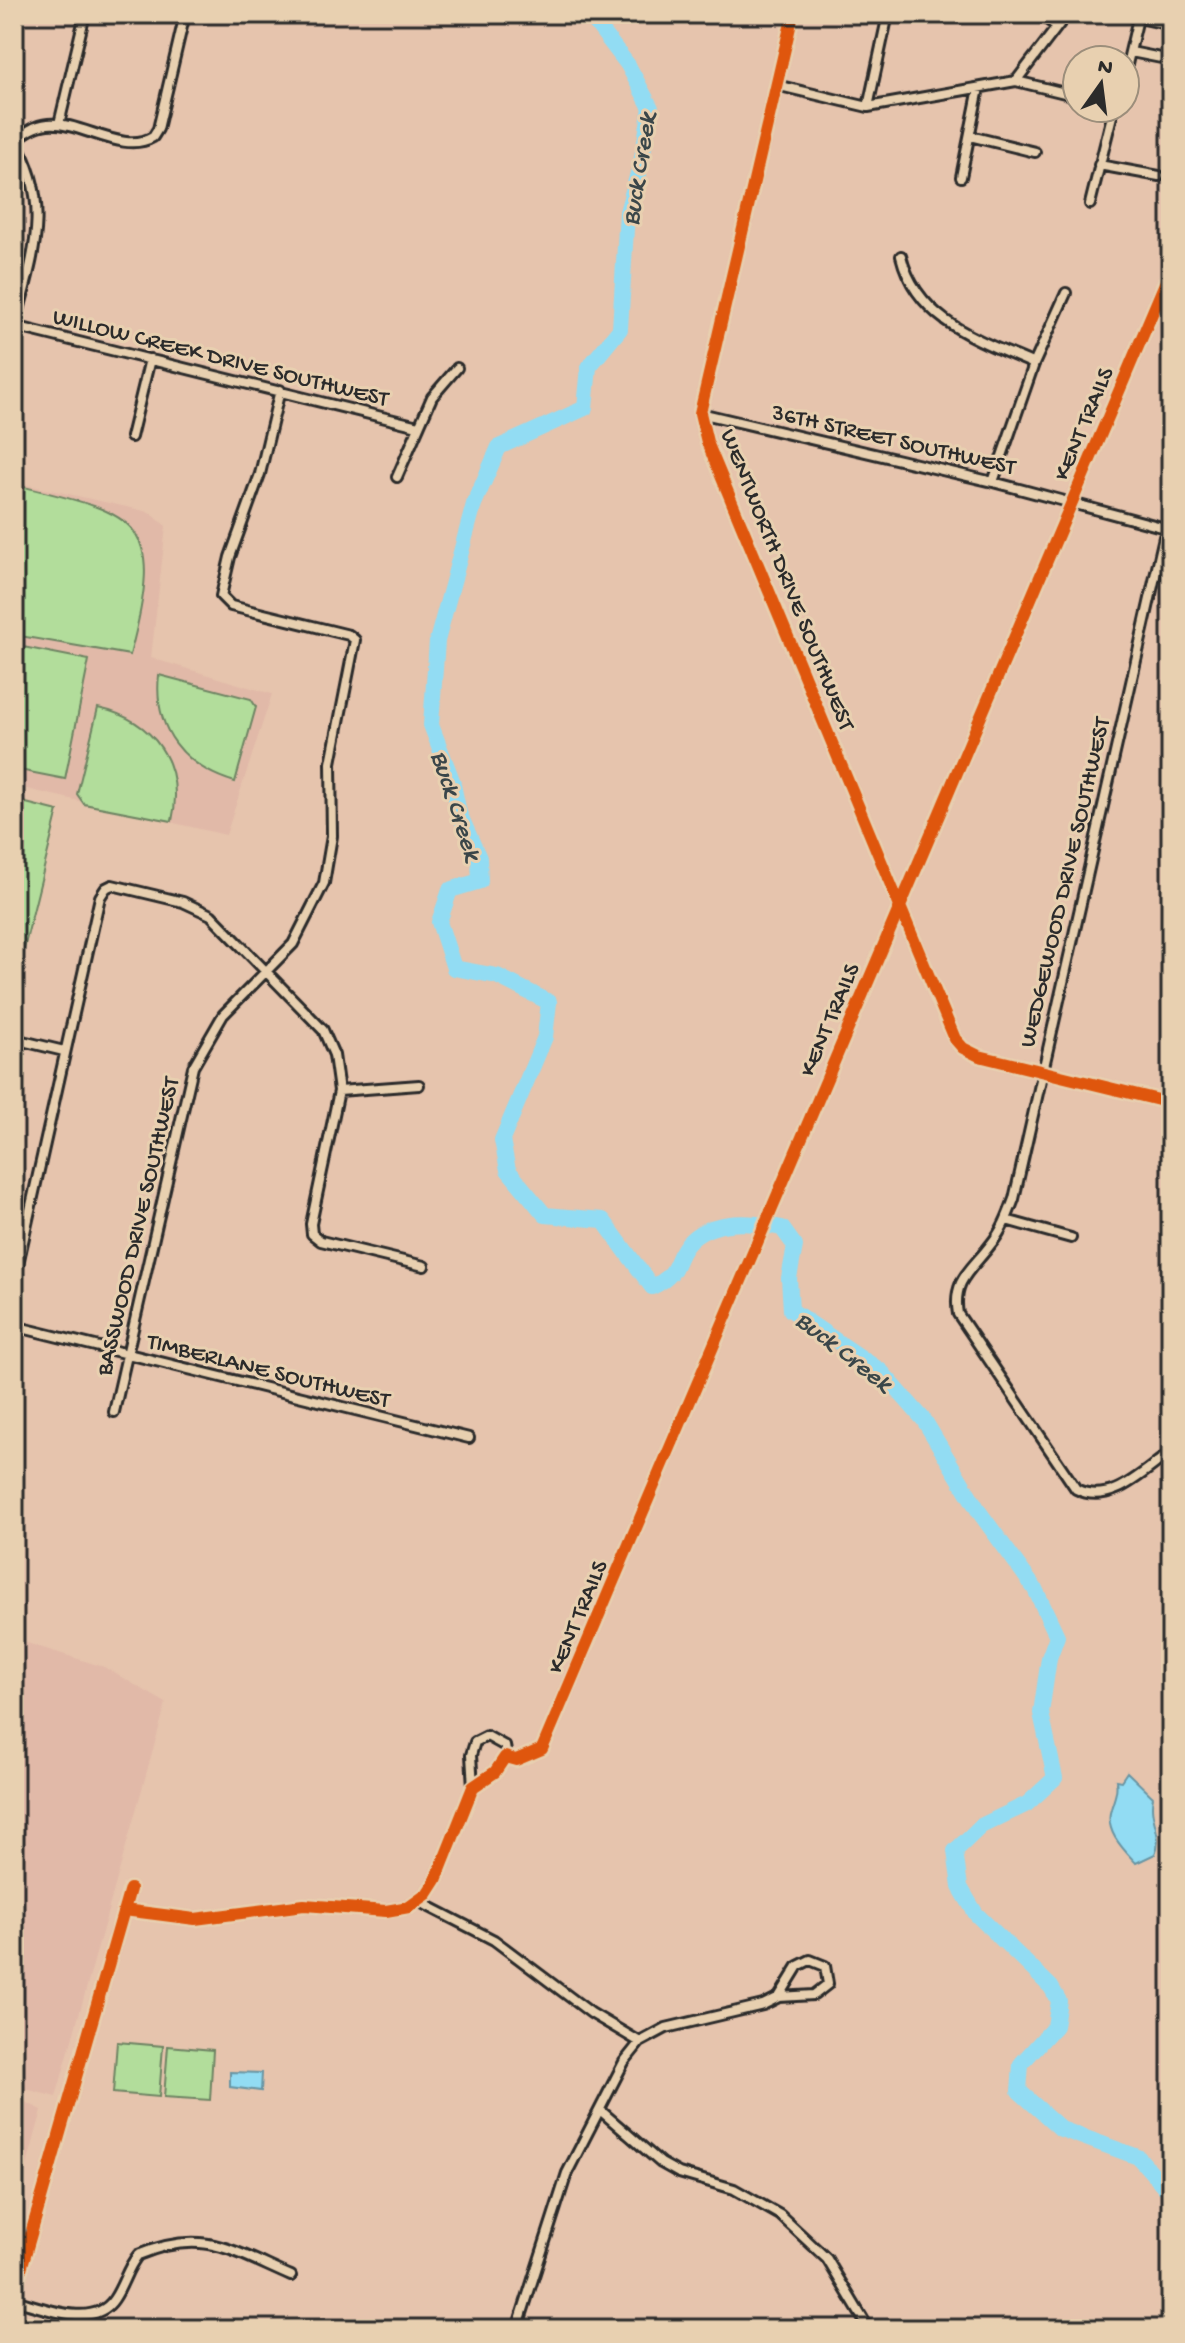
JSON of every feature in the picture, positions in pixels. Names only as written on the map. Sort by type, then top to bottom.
[{"type":"street","points":[[59,124],[85,14]]},
{"type":"street","points":[[14,328],[35,243],[38,211],[33,178],[14,140],[37,126],[59,124],[134,142],[148,140],[158,129],[185,14]]},
{"type":"street","name":"WENTWORTH DRIVE SOUTHWEST","points":[[793,14],[700,413],[707,442],[955,1039],[963,1048],[1043,1072]]},
{"type":"street","points":[[868,107],[888,14]]},
{"type":"street","points":[[1041,14],[1057,27]]},
{"type":"street","points":[[1016,81],[1067,14]]},
{"type":"street","points":[[1121,14],[1171,25]]},
{"type":"street","points":[[1133,44],[1138,18]]},
{"type":"street","points":[[1141,54],[1171,60]]},
{"type":"street","points":[[776,85],[868,107],[1016,81],[1061,92]]},
{"type":"street","points":[[961,177],[979,88]]},
{"type":"street","points":[[1090,204],[1110,124]]},
{"type":"street","points":[[970,136],[1035,152]]},
{"type":"street","points":[[1099,165],[1159,176]]},
{"type":"street","points":[[901,256],[910,286],[941,319],[1034,364]]},
{"type":"street","points":[[993,482],[1034,364],[1066,293]]},
{"type":"street","name":"WILLOW CREEK DRIVE SOUTHWEST","points":[[14,328],[280,390],[418,426]]},
{"type":"street","points":[[131,437],[150,359]]},
{"type":"street","points":[[397,477],[432,397],[457,368]]},
{"type":"street","name":"BASSWOOD DRIVE SOUTHWEST","points":[[114,1412],[193,1067],[223,1015],[269,971],[302,931],[326,875],[332,836],[331,763],[355,640],[349,635],[231,606],[221,596],[230,557],[257,485],[280,390]]},
{"type":"street","name":"36TH STREET SOUTHWEST","points":[[700,413],[993,482],[1169,529]]},
{"type":"street","name":"WEDGEWOOD DRIVE SOUTHWEST","points":[[1171,506],[1169,529],[1006,1220],[959,1283],[955,1296],[958,1314],[1076,1489],[1090,1496],[1106,1496],[1171,1452]]},
{"type":"street","points":[[14,1282],[100,897],[106,888],[116,886],[202,910],[222,924],[323,1030],[334,1055],[339,1091],[311,1224],[312,1234],[321,1241],[424,1266]]},
{"type":"street","points":[[14,1039],[64,1051]]},
{"type":"street","points":[[1043,1072],[1171,1103]]},
{"type":"street","points":[[339,1091],[419,1085]]},
{"type":"street","points":[[1006,1220],[1071,1238]]},
{"type":"street","name":"TIMBERLANE SOUTHWEST","points":[[14,1326],[469,1438]]},
{"type":"street","points":[[124,1910],[195,1919],[304,1905],[396,1910],[418,1901],[436,1880],[473,1787],[471,1755],[475,1742],[492,1737],[505,1746],[505,1757],[495,1772],[473,1787]]},
{"type":"street","points":[[14,2293],[130,1889]]},
{"type":"street","points":[[418,1901],[494,1940],[591,2013],[640,2042]]},
{"type":"street","points":[[517,2329],[567,2173],[624,2062],[640,2042],[666,2028],[763,2005],[779,1997],[814,1995],[824,1990],[829,1974],[825,1966],[810,1960],[798,1966],[779,1997]]},
{"type":"street","points":[[600,2110],[661,2163],[679,2173],[734,2189],[780,2215],[827,2259],[869,2329]]},
{"type":"street","points":[[14,2300],[82,2315],[101,2310],[112,2303],[138,2255],[175,2242],[200,2241],[222,2246],[291,2276]]},
{"type":"shaded area","points":[[14,482],[149,512],[166,526],[151,658],[272,694],[226,835],[14,786]]},
{"type":"shaded area","points":[[14,1639],[104,1667],[166,1703],[56,2097],[14,2086]]},
{"type":"shaded area","points":[[14,2097],[42,2110],[14,2213]]},
{"type":"green space","points":[[16,485],[91,505],[116,516],[133,530],[142,549],[145,575],[141,610],[130,655],[14,635]]},
{"type":"green space","points":[[18,646],[89,660],[65,779],[14,769],[14,664]]},
{"type":"green space","points":[[159,675],[251,699],[256,707],[235,782],[201,767],[176,743],[161,712]]},
{"type":"green space","points":[[98,708],[135,723],[161,748],[174,781],[172,821],[84,804],[77,794]]},
{"type":"green space","points":[[14,800],[58,811],[18,973],[14,972]]},
{"type":"green space","points":[[117,2042],[163,2046],[159,2097],[113,2093]]},
{"type":"green space","points":[[168,2046],[213,2050],[210,2100],[164,2097]]},
{"type":"water","points":[[1127,1772],[1153,1797],[1152,1812],[1158,1840],[1155,1854],[1136,1863],[1116,1838],[1109,1817],[1116,1780],[1121,1781]]},
{"type":"water","points":[[230,2072],[262,2073],[261,2091],[230,2087]]},
{"type":"waterway","name":"Buck Creek","points":[[589,14],[628,65],[651,108],[641,163],[627,212],[620,329],[589,367],[585,408],[499,447],[474,504],[437,641],[431,725],[452,780],[459,813],[479,858],[480,881],[450,890],[439,922],[454,968],[497,976],[549,1002],[545,1037],[502,1140],[508,1170],[545,1215],[603,1220],[652,1287],[673,1271],[691,1240],[711,1228],[747,1223],[782,1228],[795,1246],[789,1278],[791,1310],[881,1371],[924,1420],[980,1513],[1035,1589],[1057,1636],[1049,1658],[1041,1713],[1055,1778],[1027,1804],[981,1826],[955,1851],[960,1887],[976,1914],[1051,1987],[1059,2001],[1055,2026],[1021,2064],[1019,2091],[1061,2129],[1138,2157],[1171,2194]]},
{"type":"cycle path","points":[[793,14],[700,413],[707,442],[955,1039],[963,1048],[979,1056],[1171,1103]]},
{"type":"cycle path","name":"KENT TRAILS","points":[[124,1910],[195,1919],[304,1905],[386,1911],[409,1907],[427,1894],[436,1880],[473,1787],[495,1772],[505,1757],[516,1760],[542,1749],[1171,269]]},
{"type":"cycle path","points":[[14,2293],[130,1889]]}]
